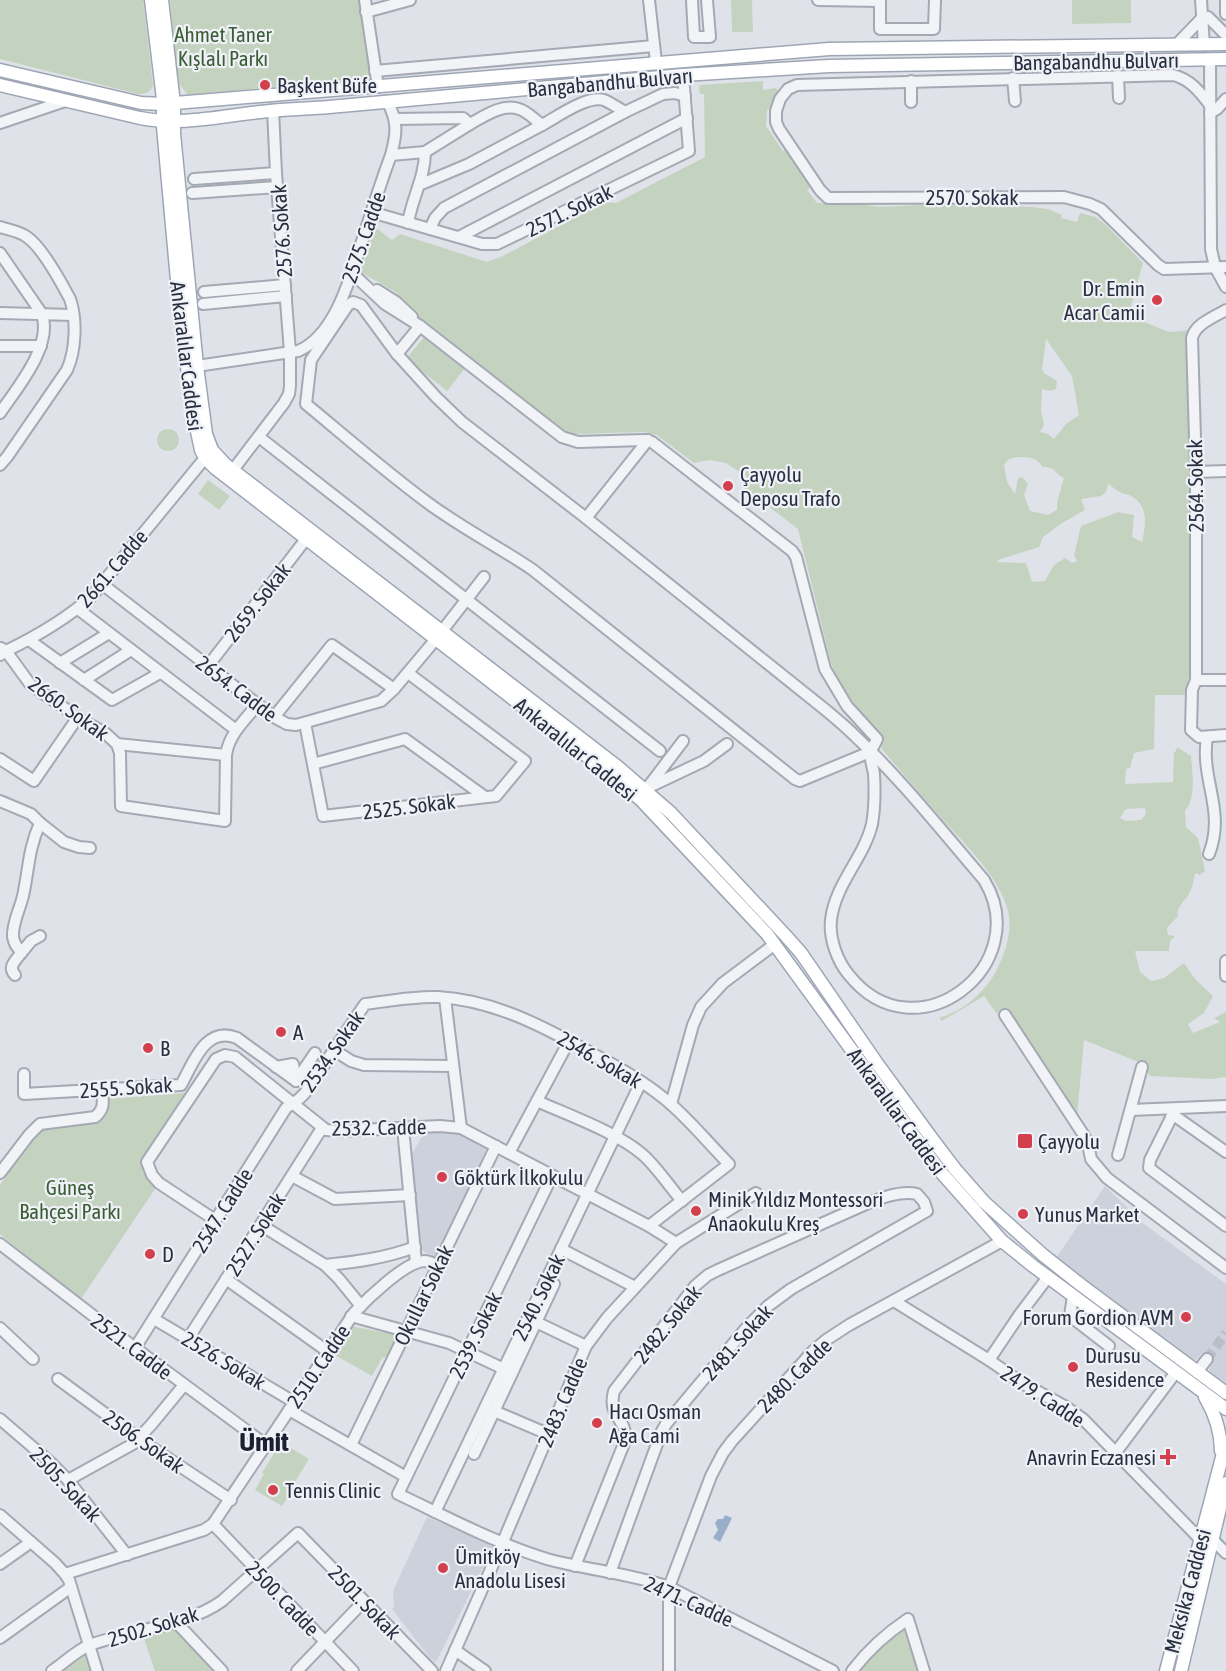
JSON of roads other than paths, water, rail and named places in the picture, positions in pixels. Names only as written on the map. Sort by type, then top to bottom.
[{"type":"main road","name":"Ankaralılar Caddesi","points":[[151,0],[168,104]]},
{"type":"main road","name":"Ankaralılar Caddesi","points":[[162,0],[178,291],[198,442],[208,454],[215,468],[306,539],[645,789],[671,813],[808,962],[876,1062],[969,1186],[1016,1232],[1081,1285],[1226,1393]]},
{"type":"main road","name":"Bangabandhu Bulvarı","points":[[0,70],[141,103],[168,104],[656,62],[837,49],[1226,44]]},
{"type":"main road","points":[[1207,45],[1207,59]]},
{"type":"main road","name":"Bangabandhu Bulvarı","points":[[0,85],[150,121],[168,121],[683,75],[829,66],[1226,59]]},
{"type":"main road","points":[[378,87],[387,101]]},
{"type":"main road","name":"Ankaralılar Caddesi","points":[[168,121],[208,454]]},
{"type":"main road","name":"Ankaralılar Caddesi","points":[[208,454],[233,470],[634,795],[761,927],[946,1178],[1002,1241],[1226,1409]]},
{"type":"main road","points":[[775,944],[786,936]]},
{"type":"main road","points":[[923,1148],[933,1140]]},
{"type":"main road","points":[[1002,1241],[1016,1232]]},
{"type":"main road","points":[[1190,1383],[1197,1372]]},
{"type":"main road","points":[[1203,1393],[1219,1428],[1221,1463]]},
{"type":"main road","name":"Meksika Caddesi","points":[[1181,1671],[1226,1442]]},
{"type":"main road","name":"Meksika Caddesi","points":[[1166,1671],[1206,1539],[1226,1483]]},
{"type":"street","points":[[365,0],[378,87]]},
{"type":"street","points":[[366,12],[410,0]]},
{"type":"street","points":[[649,0],[656,62]]},
{"type":"street","points":[[692,0],[694,38],[710,37],[707,0]]},
{"type":"street","points":[[818,0],[880,1],[880,29],[934,29],[935,0]]},
{"type":"street","points":[[1226,0],[1226,14]]},
{"type":"street","points":[[1200,1],[1205,18],[1207,45]]},
{"type":"street","points":[[1205,18],[1226,35]]},
{"type":"street","points":[[1176,45],[1205,18]]},
{"type":"street","points":[[375,71],[654,46]]},
{"type":"street","points":[[1207,59],[1206,75],[1210,85],[1211,245],[1221,267],[1226,287]]},
{"type":"street","name":"2571. Sokak","points":[[371,212],[487,245],[498,244],[689,151],[683,75]]},
{"type":"street","points":[[911,102],[911,81],[1173,75],[1180,76],[1197,89],[1210,109]]},
{"type":"street","points":[[1118,76],[1119,98]]},
{"type":"street","points":[[1013,78],[1015,101]]},
{"type":"street","name":"2570. Sokak","points":[[911,81],[797,84],[786,91],[778,104],[777,124],[820,190],[828,198],[1064,197],[1101,209],[1158,266],[1164,269],[1221,267]]},
{"type":"street","points":[[430,229],[444,207],[625,112],[663,94],[675,93],[685,96]]},
{"type":"street","points":[[419,185],[469,164],[585,102],[595,99],[603,100],[625,112]]},
{"type":"street","points":[[1210,109],[1217,109],[1226,99]]},
{"type":"street","points":[[0,123],[65,101]]},
{"type":"street","name":"2575. Cadde","points":[[197,366],[306,348],[324,330],[342,297],[391,154],[396,131],[394,113],[387,101]]},
{"type":"street","points":[[391,154],[425,152],[496,111],[520,109],[542,125]]},
{"type":"street","name":"2576. Sokak","points":[[233,470],[288,396],[291,384],[273,110]]},
{"type":"street","points":[[395,119],[463,118],[470,124]]},
{"type":"street","points":[[459,237],[687,118]]},
{"type":"street","points":[[408,223],[412,202],[425,166],[425,152]]},
{"type":"street","points":[[195,179],[276,173]]},
{"type":"street","points":[[192,193],[278,187]]},
{"type":"street","points":[[0,465],[67,370],[72,351],[73,315],[70,299],[40,250],[27,237],[4,230]]},
{"type":"street","points":[[0,413],[32,364],[44,329],[42,314],[2,261]]},
{"type":"street","points":[[351,272],[396,302],[420,326],[561,437],[578,442],[648,440],[792,550],[796,557],[825,669],[847,706],[877,739],[870,752],[874,812],[868,835],[842,884],[836,901],[831,918],[834,944],[843,968],[850,978],[867,993],[902,1007],[936,1005],[966,989],[992,948],[996,915],[994,901],[984,880],[916,800],[870,752],[854,735],[586,518],[462,422],[397,354],[362,305],[351,303],[311,360],[306,405],[428,503],[533,570],[795,779],[800,781],[870,752]]},
{"type":"street","points":[[204,292],[285,291]]},
{"type":"street","points":[[203,304],[285,291]]},
{"type":"street","name":"2564. Sokak","points":[[1207,737],[1199,737],[1191,730],[1192,690],[1196,680],[1196,472],[1193,335],[1198,327],[1226,310]]},
{"type":"street","points":[[0,313],[73,315]]},
{"type":"street","points":[[397,354],[420,326]]},
{"type":"street","points":[[0,346],[40,346]]},
{"type":"street","points":[[259,437],[660,751]]},
{"type":"street","points":[[586,518],[648,440]]},
{"type":"street","name":"2661. Cadde","points":[[2,651],[29,640],[78,609],[102,584],[208,454]]},
{"type":"street","points":[[1196,472],[1226,471]]},
{"type":"street","name":"2659. Sokak","points":[[208,666],[306,539]]},
{"type":"street","name":"2654. Cadde","points":[[102,584],[274,717],[292,725],[385,699],[484,577]]},
{"type":"street","points":[[78,609],[236,730]]},
{"type":"street","points":[[60,663],[109,633]]},
{"type":"street","points":[[29,640],[112,700],[160,673]]},
{"type":"street","points":[[274,717],[332,645],[394,689]]},
{"type":"street","points":[[84,680],[131,650]]},
{"type":"street","name":"2660. Sokak","points":[[2,651],[27,681],[78,717],[110,736],[117,744],[120,753],[122,806],[225,821],[226,755]]},
{"type":"street","points":[[305,723],[313,764],[405,739],[491,796],[525,761],[408,673]]},
{"type":"street","points":[[1196,680],[1226,680]]},
{"type":"street","points":[[117,744],[226,755],[228,744],[236,730],[258,704]]},
{"type":"street","points":[[0,759],[34,781],[78,717]]},
{"type":"street","points":[[1209,854],[1216,833],[1216,824],[1215,802],[1206,764],[1207,737],[1226,735]]},
{"type":"street","points":[[645,789],[683,741]]},
{"type":"street","points":[[645,789],[704,761],[727,744]]},
{"type":"street","name":"2525. Sokak","points":[[313,764],[323,816],[491,796]]},
{"type":"street","points":[[0,801],[28,812],[64,842],[90,849]]},
{"type":"street","points":[[22,952],[14,943],[13,933],[23,895],[29,854],[40,823]]},
{"type":"street","points":[[15,975],[11,967],[32,941],[40,936]]},
{"type":"street","points":[[671,1104],[693,1025],[701,1007],[723,982],[775,944]]},
{"type":"street","points":[[1226,961],[1226,976]]},
{"type":"street","name":"2534. Sokak","points":[[292,1103],[305,1093],[365,1004],[428,997],[445,998]]},
{"type":"street","points":[[445,998],[461,1128],[649,1226],[676,1243]]},
{"type":"street","name":"2546. Sokak","points":[[445,998],[473,1002],[511,1013],[541,1026],[641,1082],[671,1104],[729,1164],[682,1201]]},
{"type":"street","points":[[1005,1015],[1083,1134],[1094,1164],[1111,1182],[1226,1268]]},
{"type":"street","name":"2555. Sokak","points":[[24,1074],[24,1094],[181,1085],[205,1043],[224,1035],[237,1038],[296,1081],[315,1053]]},
{"type":"street","points":[[509,1153],[569,1041]]},
{"type":"street","points":[[333,1050],[351,1061],[364,1065],[453,1066]]},
{"type":"street","name":"2532. Cadde","points":[[215,1220],[159,1183],[147,1162],[216,1059],[225,1055],[235,1057],[322,1128],[334,1131],[440,1126],[461,1128]]},
{"type":"street","points":[[1118,1155],[1142,1067]]},
{"type":"street","name":"2540. Sokak","points":[[435,1512],[504,1369],[521,1342],[561,1249],[641,1082]]},
{"type":"street","points":[[0,1173],[40,1124],[98,1115],[103,1107],[102,1090]]},
{"type":"street","points":[[537,1101],[615,1137],[645,1158],[682,1201],[649,1226]]},
{"type":"street","name":"2547. Cadde","points":[[135,1348],[286,1108],[292,1103]]},
{"type":"street","points":[[1131,1110],[1171,1111],[1226,1106]]},
{"type":"street","points":[[1171,1111],[1226,1152]]},
{"type":"street","points":[[1171,1111],[1169,1124],[1150,1160],[1149,1168],[1226,1226]]},
{"type":"street","name":"2527. Sokak","points":[[188,1339],[322,1128]]},
{"type":"street","points":[[403,1128],[417,1263],[427,1261],[438,1266]]},
{"type":"street","name":"Okullar Sokak","points":[[351,1445],[495,1146]]},
{"type":"street","points":[[292,1176],[335,1199],[410,1196]]},
{"type":"street","name":"2539. Sokak","points":[[435,1512],[398,1494],[552,1176]]},
{"type":"street","name":"2482. Sokak","points":[[575,1566],[625,1440],[624,1426],[612,1406],[614,1391],[699,1282],[718,1270],[884,1198],[908,1193],[917,1194],[924,1202],[927,1211]]},
{"type":"street","name":"2483. Cadde","points":[[446,1671],[586,1346],[607,1318],[676,1243],[756,1194]]},
{"type":"street","name":"2481. Sokak","points":[[610,1573],[666,1424],[748,1326],[768,1306],[791,1289],[927,1211]]},
{"type":"street","points":[[261,1225],[325,1265],[361,1306]]},
{"type":"street","name":"2480. Cadde","points":[[669,1587],[711,1476],[723,1453],[795,1370],[826,1340],[1002,1241]]},
{"type":"street","name":"2521. Cadde","points":[[0,1244],[266,1445]]},
{"type":"street","points":[[325,1265],[384,1257],[415,1246]]},
{"type":"street","points":[[561,1249],[636,1287]]},
{"type":"street","name":"2510. Cadde","points":[[65,1574],[204,1530],[213,1524],[351,1316],[387,1283],[417,1263]]},
{"type":"street","points":[[989,1360],[1048,1277]]},
{"type":"street","points":[[226,1280],[327,1351]]},
{"type":"street","points":[[474,1454],[494,1411],[521,1342],[536,1322],[554,1284]]},
{"type":"street","points":[[1073,1296],[1070,1316],[1109,1346]]},
{"type":"street","name":"2479. Cadde","points":[[894,1300],[1022,1383],[1075,1413],[1206,1539],[1226,1553]]},
{"type":"street","points":[[351,1316],[440,1340],[504,1369]]},
{"type":"street","name":"2526. Sokak","points":[[154,1319],[351,1445],[406,1477]]},
{"type":"street","points":[[536,1322],[586,1346]]},
{"type":"street","points":[[0,1328],[33,1359]]},
{"type":"street","points":[[1197,1372],[1207,1359]]},
{"type":"street","points":[[1116,1452],[1176,1372]]},
{"type":"street","name":"2506. Sokak","points":[[58,1379],[139,1439],[231,1500]]},
{"type":"street","points":[[68,1480],[126,1449],[139,1439],[184,1385]]},
{"type":"street","points":[[494,1411],[548,1434]]},
{"type":"street","name":"2505. Sokak","points":[[0,1419],[51,1462],[68,1480],[127,1555]]},
{"type":"street","points":[[435,1512],[502,1544]]},
{"type":"street","points":[[0,1515],[65,1574],[96,1671]]},
{"type":"street","name":"2500. Cadde","points":[[213,1524],[353,1671]]},
{"type":"street","name":"2502. Sokak","points":[[88,1645],[176,1621],[216,1605],[298,1533]]},
{"type":"street","name":"2501. Sokak","points":[[298,1533],[432,1671]]},
{"type":"street","points":[[0,1564],[31,1542]]},
{"type":"street","name":"2471. Cadde","points":[[502,1544],[575,1566],[647,1580],[669,1587],[833,1671]]},
{"type":"street","points":[[0,1638],[71,1587]]},
{"type":"street","points":[[669,1587],[669,1671]]},
{"type":"street","points":[[297,1671],[364,1601]]},
{"type":"street","points":[[852,1671],[871,1649],[908,1619],[924,1671]]},
{"type":"street","points":[[176,1621],[222,1671]]},
{"type":"street","points":[[52,1671],[88,1645]]},
{"type":"street","points":[[455,1650],[485,1671]]},
{"type":"water","points":[[725,1515],[732,1518],[720,1542],[713,1538],[718,1530],[715,1523],[718,1519],[723,1519]]},
{"type":"tunnel","points":[[1207,1359],[1226,1333]]},
{"type":"place","name":"Başkent Büfe","points":[[265,85]]},
{"type":"place","name":"Dr. Emin Acar Camii","points":[[1157,300]]},
{"type":"place","name":"Çayyolu Deposu Trafo","points":[[728,486]]},
{"type":"place","name":"A","points":[[281,1032]]},
{"type":"place","name":"B","points":[[148,1048]]},
{"type":"place","name":"Çayyolu","points":[[1025,1141]]},
{"type":"place","name":"Göktürk İlkokulu","points":[[442,1177]]},
{"type":"place","name":"Minik Yıldız Montessori Anaokulu Kreş","points":[[696,1211]]},
{"type":"place","name":"Yunus Market","points":[[1023,1214]]},
{"type":"place","name":"D","points":[[150,1254]]},
{"type":"place","name":"Forum Gordion AVM","points":[[1186,1317]]},
{"type":"place","name":"Durusu Residence","points":[[1073,1367]]},
{"type":"place","name":"Hacı Osman Ağa Cami","points":[[597,1423]]},
{"type":"place","name":"Anavrin Eczanesi","points":[[1168,1457]]},
{"type":"place","name":"Tennis Clinic","points":[[273,1490]]},
{"type":"place","name":"Ümitköy Anadolu Lisesi","points":[[443,1568]]},
{"type":"district","name":"Ümit","points":[[264,1441]]},
{"type":"park label","name":"Ahmet Taner Kışlalı Parkı","points":[[223,46]]},
{"type":"park label","name":"Güneş Bahçesi Parkı","points":[[70,1199]]}]
